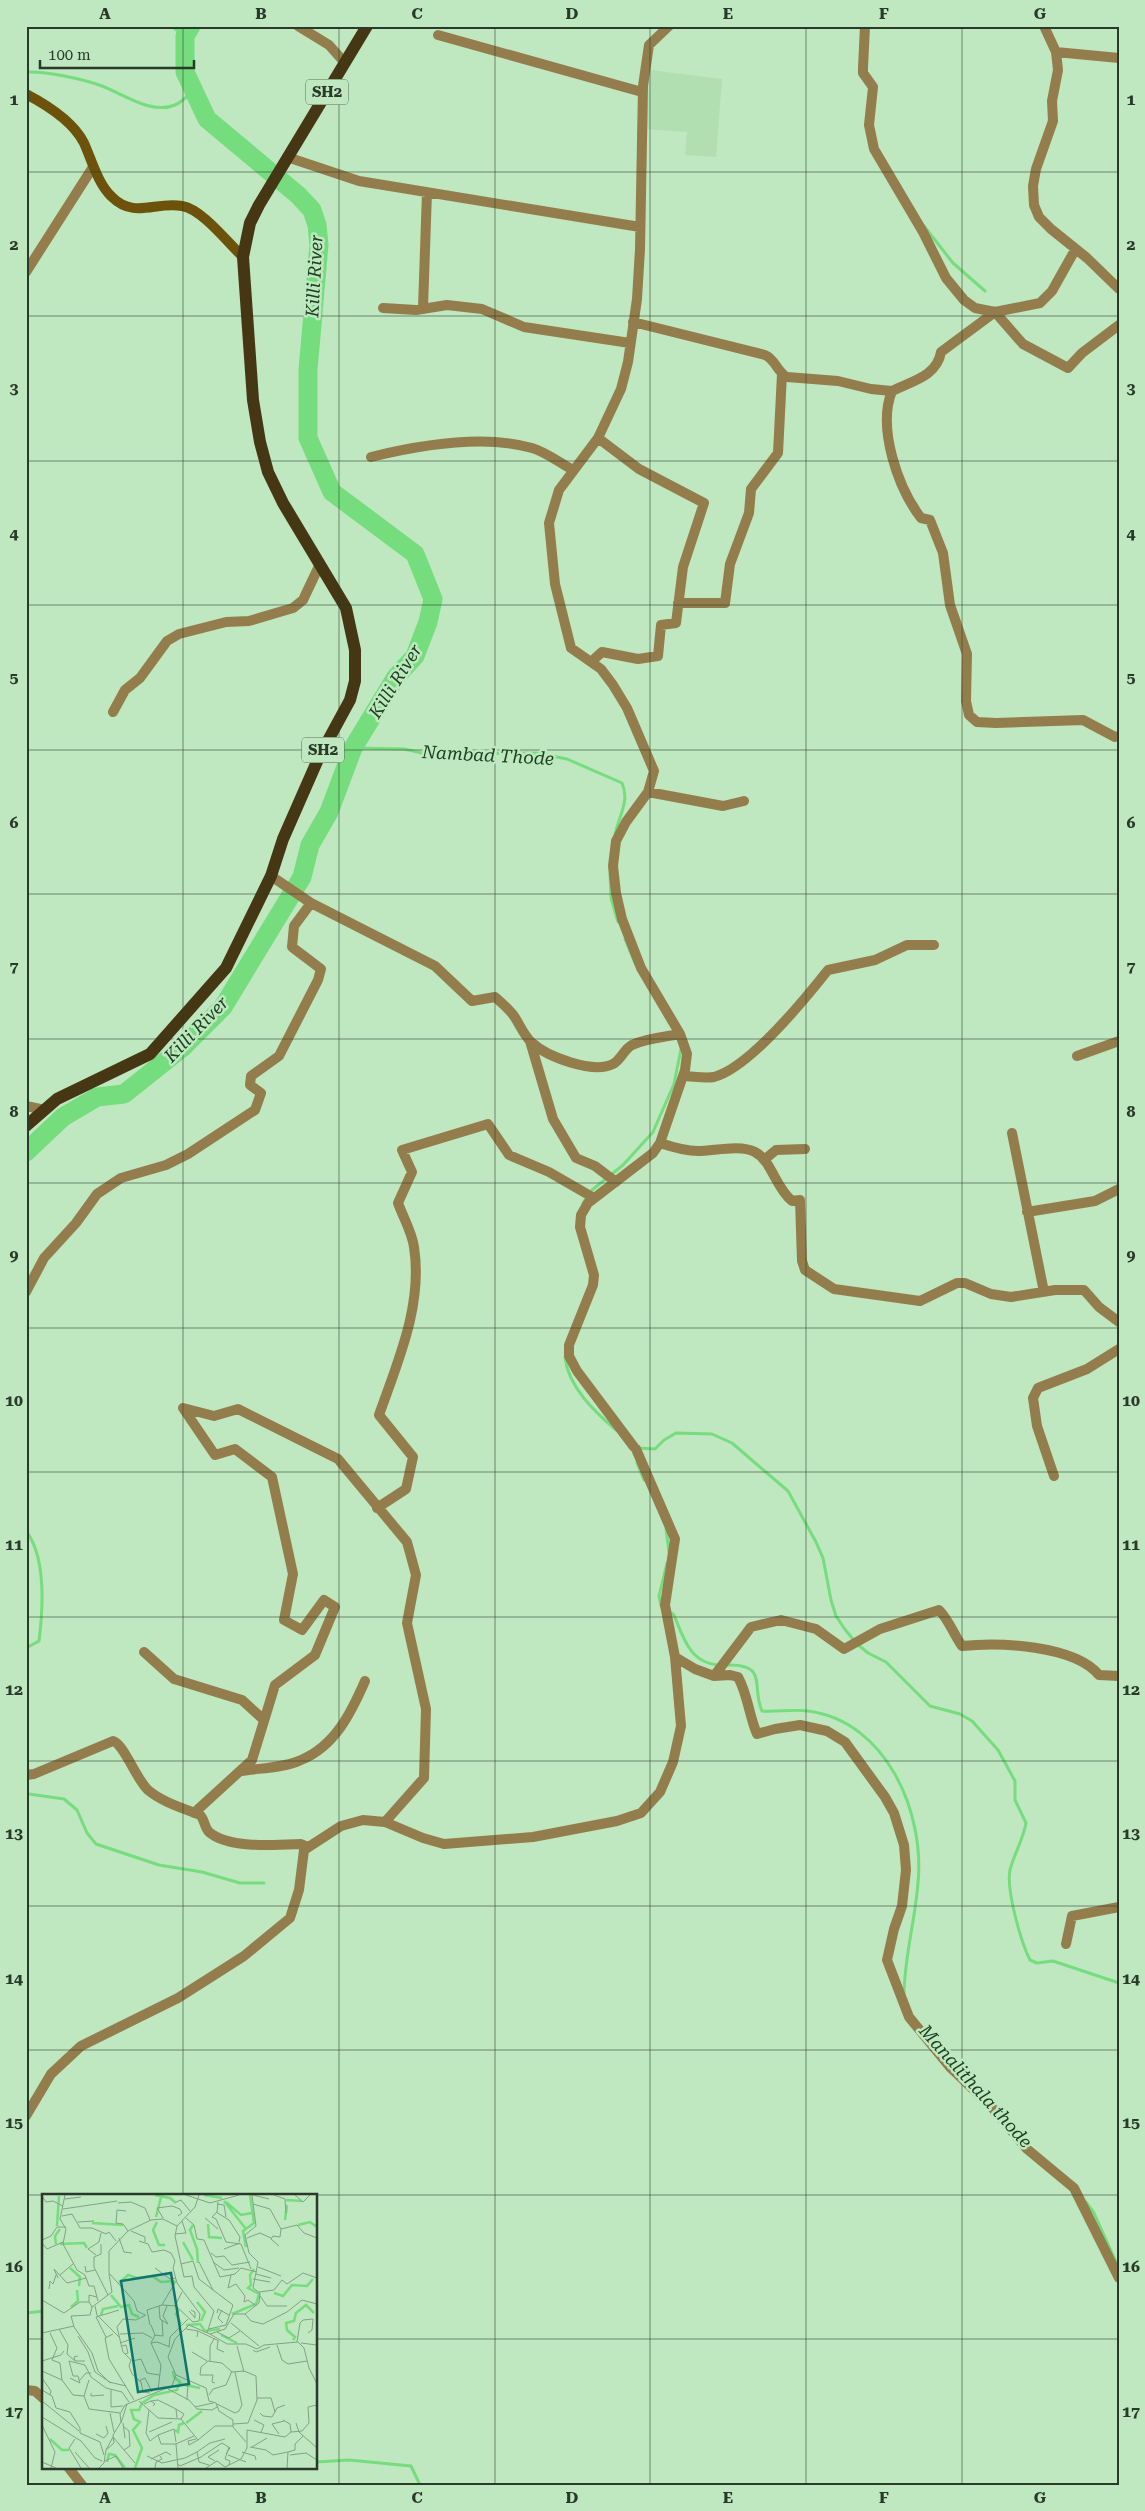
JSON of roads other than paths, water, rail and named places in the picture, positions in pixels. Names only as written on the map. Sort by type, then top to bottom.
[{"type":"main road","name":"SH2","points":[[26,1126],[57,1099],[150,1054],[226,968],[271,876],[284,839],[319,757],[350,700],[355,681],[356,650],[346,608],[283,504],[268,472],[260,442],[253,400],[243,257],[250,223],[259,205],[367,26]]},
{"type":"main road","points":[[26,94],[61,116],[83,141],[93,167],[112,198],[135,210],[182,206],[200,214],[243,257]]},
{"type":"street","points":[[298,26],[329,45],[345,63]]},
{"type":"street","points":[[26,2116],[51,2074],[81,2046],[178,1998],[244,1956],[290,1918],[299,1890],[304,1850],[341,1826],[363,1820],[385,1822],[423,1838],[444,1844],[533,1837],[617,1821],[640,1813],[660,1792],[673,1762],[681,1726],[675,1657],[666,1609],[675,1539],[635,1448],[577,1371],[569,1356],[569,1345],[593,1285],[594,1275],[580,1228],[581,1215],[588,1203],[653,1153],[660,1143],[683,1076],[687,1054],[641,968],[622,919],[616,893],[613,866],[616,841],[626,822],[648,792],[654,771],[627,708],[601,669],[571,648],[565,633],[551,558],[549,523],[559,490],[598,438],[620,389],[628,362],[636,299],[640,227],[642,92],[649,45],[669,26]]},
{"type":"street","points":[[865,26],[863,68],[873,88],[869,125],[874,149],[923,232],[939,266],[954,290],[975,308],[995,312],[1040,303],[1052,291],[1075,250]]},
{"type":"street","points":[[1044,26],[1056,52],[1058,70],[1052,101],[1053,121],[1036,169],[1033,186],[1034,205],[1039,217],[1075,250],[1088,258],[1119,289]]},
{"type":"street","points":[[438,35],[642,92]]},
{"type":"street","points":[[1056,52],[1119,58]]},
{"type":"street","points":[[287,158],[359,181],[640,227]]},
{"type":"street","points":[[26,272],[93,167]]},
{"type":"street","points":[[423,308],[427,192]]},
{"type":"street","points":[[383,308],[416,310],[447,305],[482,309],[524,327],[630,343]]},
{"type":"street","points":[[995,312],[1023,344],[1068,368],[1082,353],[1119,324]]},
{"type":"street","points":[[782,374],[795,378],[838,380],[871,389],[892,391],[933,371],[939,362],[941,352],[995,312]]},
{"type":"street","points":[[633,322],[765,354],[772,358],[782,374],[778,453],[751,489],[749,513],[730,564],[725,603],[678,604]]},
{"type":"street","points":[[892,391],[887,403],[891,453],[900,480],[910,500],[921,518],[930,520],[940,541],[950,605],[967,654],[966,701],[969,715],[977,722],[996,723],[1083,720],[1115,737],[1119,736]]},
{"type":"street","points":[[591,662],[602,652],[638,659],[658,656],[661,625],[676,623],[683,567],[704,503],[639,469],[598,438]]},
{"type":"street","points":[[371,457],[415,446],[487,442],[532,449],[573,470]]},
{"type":"street","points":[[113,712],[125,690],[140,678],[167,641],[179,634],[226,622],[249,621],[293,608],[303,600],[320,564]]},
{"type":"street","points":[[648,792],[723,806],[744,801]]},
{"type":"street","points":[[271,876],[310,903],[435,966],[472,1001],[495,997],[507,1007],[530,1041],[553,1120],[576,1158],[602,1172],[615,1182]]},
{"type":"street","points":[[26,1292],[44,1258],[76,1222],[96,1194],[121,1178],[166,1165],[188,1154],[255,1110],[261,1093],[250,1085],[251,1076],[279,1056],[318,980],[321,969],[292,947],[294,926],[310,903]]},
{"type":"street","points":[[683,1076],[713,1077],[740,1065],[808,996],[828,970],[875,960],[907,945],[934,945]]},
{"type":"street","points":[[530,1041],[554,1056],[589,1067],[604,1068],[616,1063],[630,1046],[646,1039],[654,1040],[678,1034]]},
{"type":"street","points":[[1077,1056],[1119,1041]]},
{"type":"street","points":[[26,1106],[45,1110]]},
{"type":"street","points":[[377,1508],[406,1489],[413,1457],[380,1415],[411,1322],[415,1283],[414,1246],[398,1203],[412,1172],[402,1150],[488,1124],[509,1155],[549,1172],[594,1198]]},
{"type":"street","points":[[1012,1133],[1044,1292]]},
{"type":"street","points":[[660,1143],[696,1151],[748,1149],[756,1152],[764,1160],[782,1192],[792,1201],[800,1200],[802,1261],[805,1270],[834,1289],[920,1301],[957,1283],[972,1286],[991,1294],[1011,1297],[1044,1292],[1084,1290],[1099,1307],[1119,1322]]},
{"type":"street","points":[[764,1160],[776,1150],[805,1148]]},
{"type":"street","points":[[1027,1212],[1095,1201],[1119,1189]]},
{"type":"street","points":[[1054,1476],[1037,1426],[1033,1398],[1038,1388],[1087,1369],[1119,1349]]},
{"type":"street","points":[[194,1812],[252,1760],[275,1685],[314,1656],[335,1607],[324,1600],[302,1630],[284,1620],[293,1574],[272,1477],[235,1449],[215,1455],[183,1408],[214,1416],[238,1409],[338,1458],[377,1508],[407,1542],[416,1575],[407,1623],[426,1709],[424,1778],[385,1822]]},
{"type":"street","points":[[714,1676],[751,1627],[781,1620],[816,1629],[844,1649],[880,1628],[939,1610],[946,1617],[952,1633],[962,1646],[980,1644],[1011,1646],[1064,1654],[1092,1667],[1099,1675],[1119,1676]]},
{"type":"street","points":[[144,1652],[174,1678],[242,1700],[264,1720]]},
{"type":"street","points":[[675,1657],[695,1669],[714,1676],[730,1675],[738,1677],[743,1686],[757,1734],[775,1728],[800,1725],[827,1731],[845,1742],[885,1796],[894,1813],[904,1845],[906,1870],[902,1906],[894,1929],[887,1960],[909,2017],[945,2061],[990,2105],[1027,2149],[1074,2188],[1119,2278]]},
{"type":"street","points":[[240,1772],[300,1761],[324,1748],[350,1715],[365,1682]]},
{"type":"street","points":[[27,1777],[113,1741],[123,1747],[129,1763],[148,1790],[175,1805],[194,1812],[202,1818],[208,1831],[230,1841],[301,1844],[308,1847]]},
{"type":"street","points":[[1066,1944],[1072,1916],[1119,1907]]},
{"type":"street","points":[[26,2390],[35,2391],[42,2397]]},
{"type":"street","points":[[69,2468],[82,2485]]},
{"type":"waterway","points":[[171,26],[185,36]]},
{"type":"waterway","name":"Killi River","points":[[26,1152],[63,1117],[97,1097],[124,1094],[183,1047],[223,1007],[302,877],[310,845],[329,812],[353,748],[396,677],[415,656],[428,622],[433,599],[415,554],[332,492],[308,438],[308,370],[319,245],[317,225],[312,210],[298,195],[207,119],[185,72],[185,36],[191,26]]},
{"type":"waterway","points":[[26,72],[54,74],[85,81],[102,86],[138,102],[157,107],[175,105],[194,91]]},
{"type":"waterway","points":[[924,226],[953,263],[985,291]]},
{"type":"waterway","name":"Nambad Thode","points":[[353,748],[404,749],[427,754],[536,753],[567,759],[622,783],[625,796],[615,834]]},
{"type":"waterway","name":"Nambad Thode","points":[[610,874],[611,898],[618,922]]},
{"type":"waterway","name":"Nambad Thode","points":[[625,939],[635,963]]},
{"type":"waterway","name":"Nambad Thode","points":[[583,1203],[592,1190],[623,1165],[653,1132],[674,1084],[681,1049]]},
{"type":"waterway","name":"Nambad Thode","points":[[565,1357],[571,1379],[577,1389],[591,1407],[616,1430]]},
{"type":"waterway","name":"Nambad Thode","points":[[637,1448],[655,1449],[664,1440],[676,1433],[712,1434],[732,1443],[788,1491],[823,1558],[831,1600],[836,1616],[844,1628],[856,1643],[868,1653],[886,1662],[930,1706],[960,1714],[972,1721],[998,1750],[1015,1781],[1015,1800],[1026,1823],[1010,1870],[1009,1879],[1012,1903],[1030,1960],[1037,1963],[1053,1961],[1119,1983]]},
{"type":"waterway","name":"Manalithala thode","points":[[637,1463],[644,1480]]},
{"type":"waterway","name":"Manalithala thode","points":[[666,1529],[669,1552]]},
{"type":"waterway","points":[[26,1531],[33,1542],[37,1555],[42,1584],[42,1614],[39,1641],[26,1648]]},
{"type":"waterway","name":"Manalithala thode","points":[[661,1606],[659,1596],[667,1563]]},
{"type":"waterway","name":"Manalithala thode","points":[[670,1612],[674,1615],[689,1648],[695,1655],[701,1660],[720,1665]]},
{"type":"waterway","name":"Manalithala thode","points":[[726,1665],[739,1665],[753,1672],[756,1678],[762,1711],[808,1711],[835,1718],[859,1732],[879,1751],[895,1774],[907,1800],[915,1828],[918,1856],[917,1897],[906,1965],[904,1993]]},
{"type":"waterway","points":[[26,1791],[29,1794],[64,1799],[77,1810],[87,1833],[96,1844],[159,1865],[202,1872],[240,1883],[264,1883]]},
{"type":"waterway","name":"Manalithala thode","points":[[1086,2202],[1094,2213],[1117,2264]]},
{"type":"waterway","points":[[26,2313],[42,2311]]},
{"type":"waterway","points":[[318,2462],[349,2460],[411,2466],[420,2485]]}]
